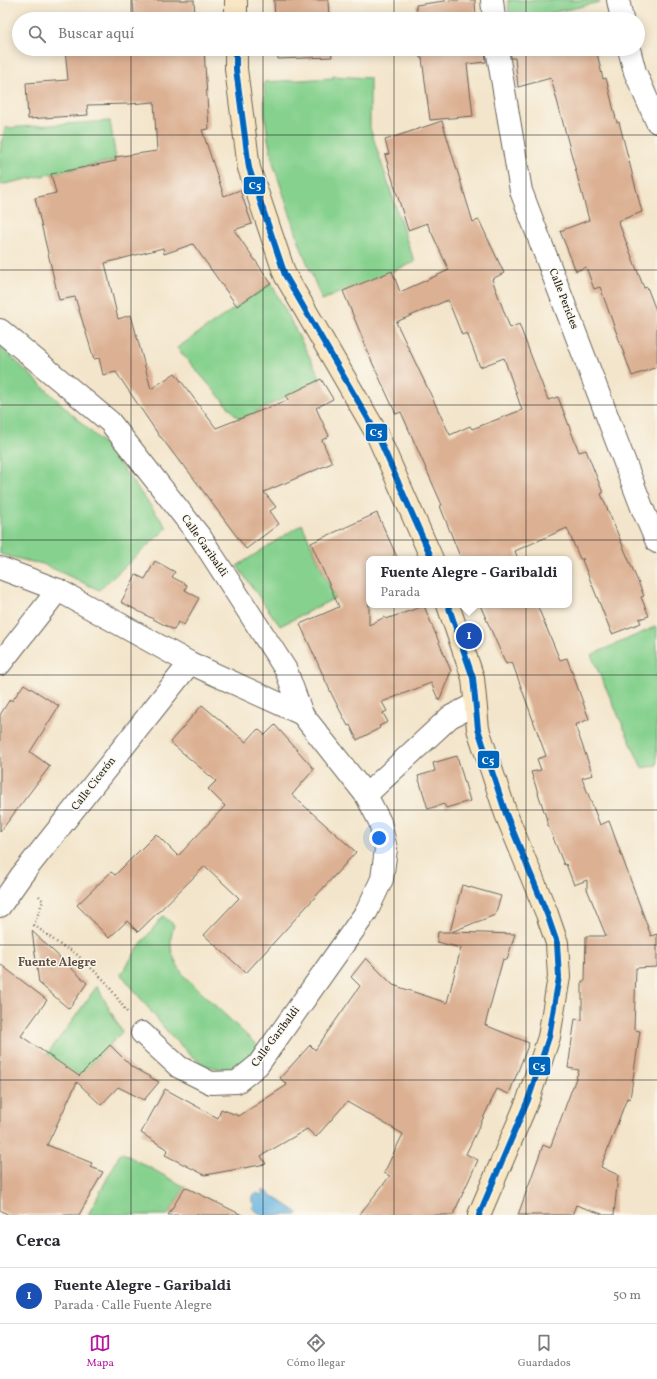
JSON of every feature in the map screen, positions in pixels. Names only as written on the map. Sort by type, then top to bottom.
[{"type":"street","points":[[236,0],[236,12]]},
{"type":"street","points":[[492,0],[493,12]]},
{"type":"street","points":[[618,0],[621,12]]},
{"type":"street","points":[[236,56],[236,69],[248,168],[285,275],[377,434],[431,556]]},
{"type":"street","name":"Calle Pericles","points":[[498,56],[521,190],[640,503],[657,542]]},
{"type":"street","points":[[631,56],[635,72],[657,122]]},
{"type":"street","name":"Calle Garibaldi","points":[[0,330],[110,422],[205,545],[286,670],[302,714],[366,795],[380,822],[386,849],[382,879],[367,911],[258,1065],[237,1082],[211,1083],[179,1067],[142,1033]]},
{"type":"street","points":[[0,568],[58,590],[190,664],[302,714]]},
{"type":"street","points":[[0,664],[58,590]]},
{"type":"street","points":[[449,608],[473,678],[478,729],[506,814],[547,914],[557,943],[559,977],[548,1037],[528,1100],[479,1215]]},
{"type":"street","name":"Calle Cicerón","points":[[0,906],[21,876],[190,664]]},
{"type":"street","points":[[366,795],[450,717],[475,704]]},
{"type":"path","points":[[34,925],[63,947],[73,952],[105,980],[142,1033]]},
{"type":"green space","points":[[508,0],[599,0],[600,2],[554,12],[509,12]]},
{"type":"green space","points":[[333,76],[370,78],[370,128],[415,262],[322,300],[302,250],[274,166],[265,116],[264,82],[333,78]]},
{"type":"green space","points":[[110,121],[116,160],[0,185],[0,151],[5,128]]},
{"type":"green space","points":[[271,283],[321,379],[252,414],[239,419],[177,348]]},
{"type":"green space","points":[[0,346],[106,446],[167,528],[99,590],[43,564],[0,554]]},
{"type":"green space","points":[[302,524],[335,598],[280,626],[237,566]]},
{"type":"green space","points":[[657,626],[657,765],[642,768],[591,655]]},
{"type":"green space","points":[[163,916],[174,925],[171,940],[172,952],[176,963],[184,976],[259,1047],[250,1060],[237,1067],[222,1069],[206,1066],[190,1055],[166,1030],[121,974],[140,945]]},
{"type":"green space","points":[[97,986],[122,1032],[75,1081],[47,1054]]},
{"type":"green space","points":[[121,1152],[185,1187],[168,1215],[88,1215]]},
{"type":"water","points":[[264,1190],[298,1213],[297,1215],[262,1215],[252,1208],[255,1204],[252,1202],[252,1196],[256,1193],[261,1195]]},
{"type":"building","points":[[133,0],[194,0],[195,12],[134,12]]},
{"type":"building","points":[[274,0],[328,0],[329,12],[275,12]]},
{"type":"building","points":[[451,0],[475,0],[476,12],[416,12],[416,5]]},
{"type":"building","points":[[66,56],[204,56],[209,129],[202,130],[224,196],[240,190],[252,224],[234,230],[271,283],[237,306],[193,244],[164,254],[163,248],[105,263],[118,319],[131,315],[151,389],[175,373],[216,428],[288,400],[286,396],[321,379],[333,399],[316,408],[329,436],[322,440],[332,463],[264,492],[276,507],[270,511],[279,524],[246,549],[183,464],[182,465],[160,437],[116,372],[103,375],[99,358],[94,359],[75,297],[59,300],[35,198],[56,193],[51,174],[116,161],[115,157],[157,151],[154,102],[87,105],[88,115],[28,119],[26,83],[68,80]]},
{"type":"building","points":[[278,56],[332,57],[278,59]]},
{"type":"building","points":[[420,56],[486,56],[486,62],[467,64],[473,116],[430,120],[422,58],[420,58]]},
{"type":"building","points":[[511,56],[598,56],[603,79],[606,78],[617,123],[619,122],[642,212],[618,221],[644,288],[647,287],[657,313],[657,367],[632,376],[600,287],[594,289],[586,267],[576,271],[560,231],[589,220],[551,78],[518,87],[515,58],[511,58]]},
{"type":"building","points":[[442,121],[473,222],[479,220],[504,273],[492,279],[510,328],[519,324],[548,400],[558,397],[579,452],[586,450],[603,493],[601,494],[644,596],[641,597],[649,616],[639,619],[641,623],[612,634],[582,560],[584,559],[580,559],[567,528],[515,551],[517,556],[460,556],[440,506],[442,505],[401,412],[396,414],[366,349],[343,291],[392,271],[400,292],[449,270],[427,223],[408,230],[385,155],[389,154],[385,140]],"holes":[[[448,300],[462,335],[467,333],[480,367],[504,358],[522,410],[472,429],[470,426],[450,435],[396,322]]]},
{"type":"building","points":[[377,513],[397,556],[366,556],[366,608],[369,608],[369,625],[385,617],[386,619],[418,608],[425,608],[451,671],[439,701],[431,683],[382,702],[387,711],[383,713],[388,722],[357,740],[332,695],[300,624],[339,607],[311,543]]},
{"type":"building","points":[[155,561],[175,572],[172,577],[187,585],[185,590],[199,598],[184,625],[178,622],[174,630],[121,602],[136,575],[145,579]]},
{"type":"building","points":[[481,608],[538,608],[560,660],[567,658],[589,719],[575,725],[593,775],[582,778],[600,825],[609,821],[651,936],[657,934],[657,967],[636,968],[634,1030],[640,1031],[630,1099],[627,1098],[601,1167],[618,1175],[614,1215],[605,1215],[576,1205],[572,1215],[518,1215],[543,1145],[550,1148],[579,1070],[568,1068],[575,1019],[582,1020],[582,981],[585,981],[586,936],[606,936],[587,889],[587,880],[574,885],[566,864],[564,865],[546,820],[531,772],[541,770],[537,759],[546,756],[512,662],[506,664]]},
{"type":"building","points":[[24,684],[59,706],[30,752],[50,766],[0,832],[0,715],[10,699],[12,701]]},
{"type":"building","points":[[202,705],[246,742],[258,729],[265,735],[275,725],[314,769],[292,795],[356,852],[246,973],[204,935],[239,898],[205,866],[138,932],[127,921],[109,938],[77,905],[111,872],[115,875],[156,834],[178,856],[225,806],[208,789],[216,781],[170,742]]},
{"type":"building","points":[[457,756],[470,801],[446,808],[444,804],[428,809],[418,776],[435,771],[433,763]]},
{"type":"building","points":[[462,885],[501,896],[495,915],[451,932],[515,934],[507,960],[503,959],[485,1025],[529,1043],[509,1094],[497,1089],[466,1154],[478,1160],[453,1215],[359,1215],[390,1176],[384,1173],[403,1134],[347,1102],[316,1137],[307,1129],[261,1156],[266,1164],[205,1175],[165,1155],[168,1150],[141,1133],[165,1089],[218,1118],[221,1109],[239,1116],[287,1085],[280,1078],[310,1045],[315,1050],[360,986],[351,977],[366,958],[393,985],[447,1003],[461,948],[437,942],[438,932],[450,932]]},
{"type":"building","points":[[32,931],[87,983],[69,1009],[39,983]]},
{"type":"building","points":[[0,964],[47,1000],[21,1036],[79,1076],[110,1045],[132,1067],[159,1082],[144,1100],[118,1087],[101,1105],[77,1082],[47,1145],[92,1163],[90,1167],[103,1172],[79,1215],[9,1215],[0,1210]]},
{"type":"building","points":[[185,1187],[242,1215],[168,1215]]},
{"type":"transit line","name":"C5","points":[[236,56],[236,69],[249,168],[285,275],[377,434],[431,556]]},
{"type":"transit line","name":"C5","points":[[449,608],[473,678],[478,729],[506,814],[547,914],[557,943],[559,977],[549,1037],[528,1100],[479,1215]]},
{"type":"place","name":"Fuente Alegre - Garibaldi","points":[[469,636]]},
{"type":"district","name":"Fuente Alegre","points":[[57,963]]}]
